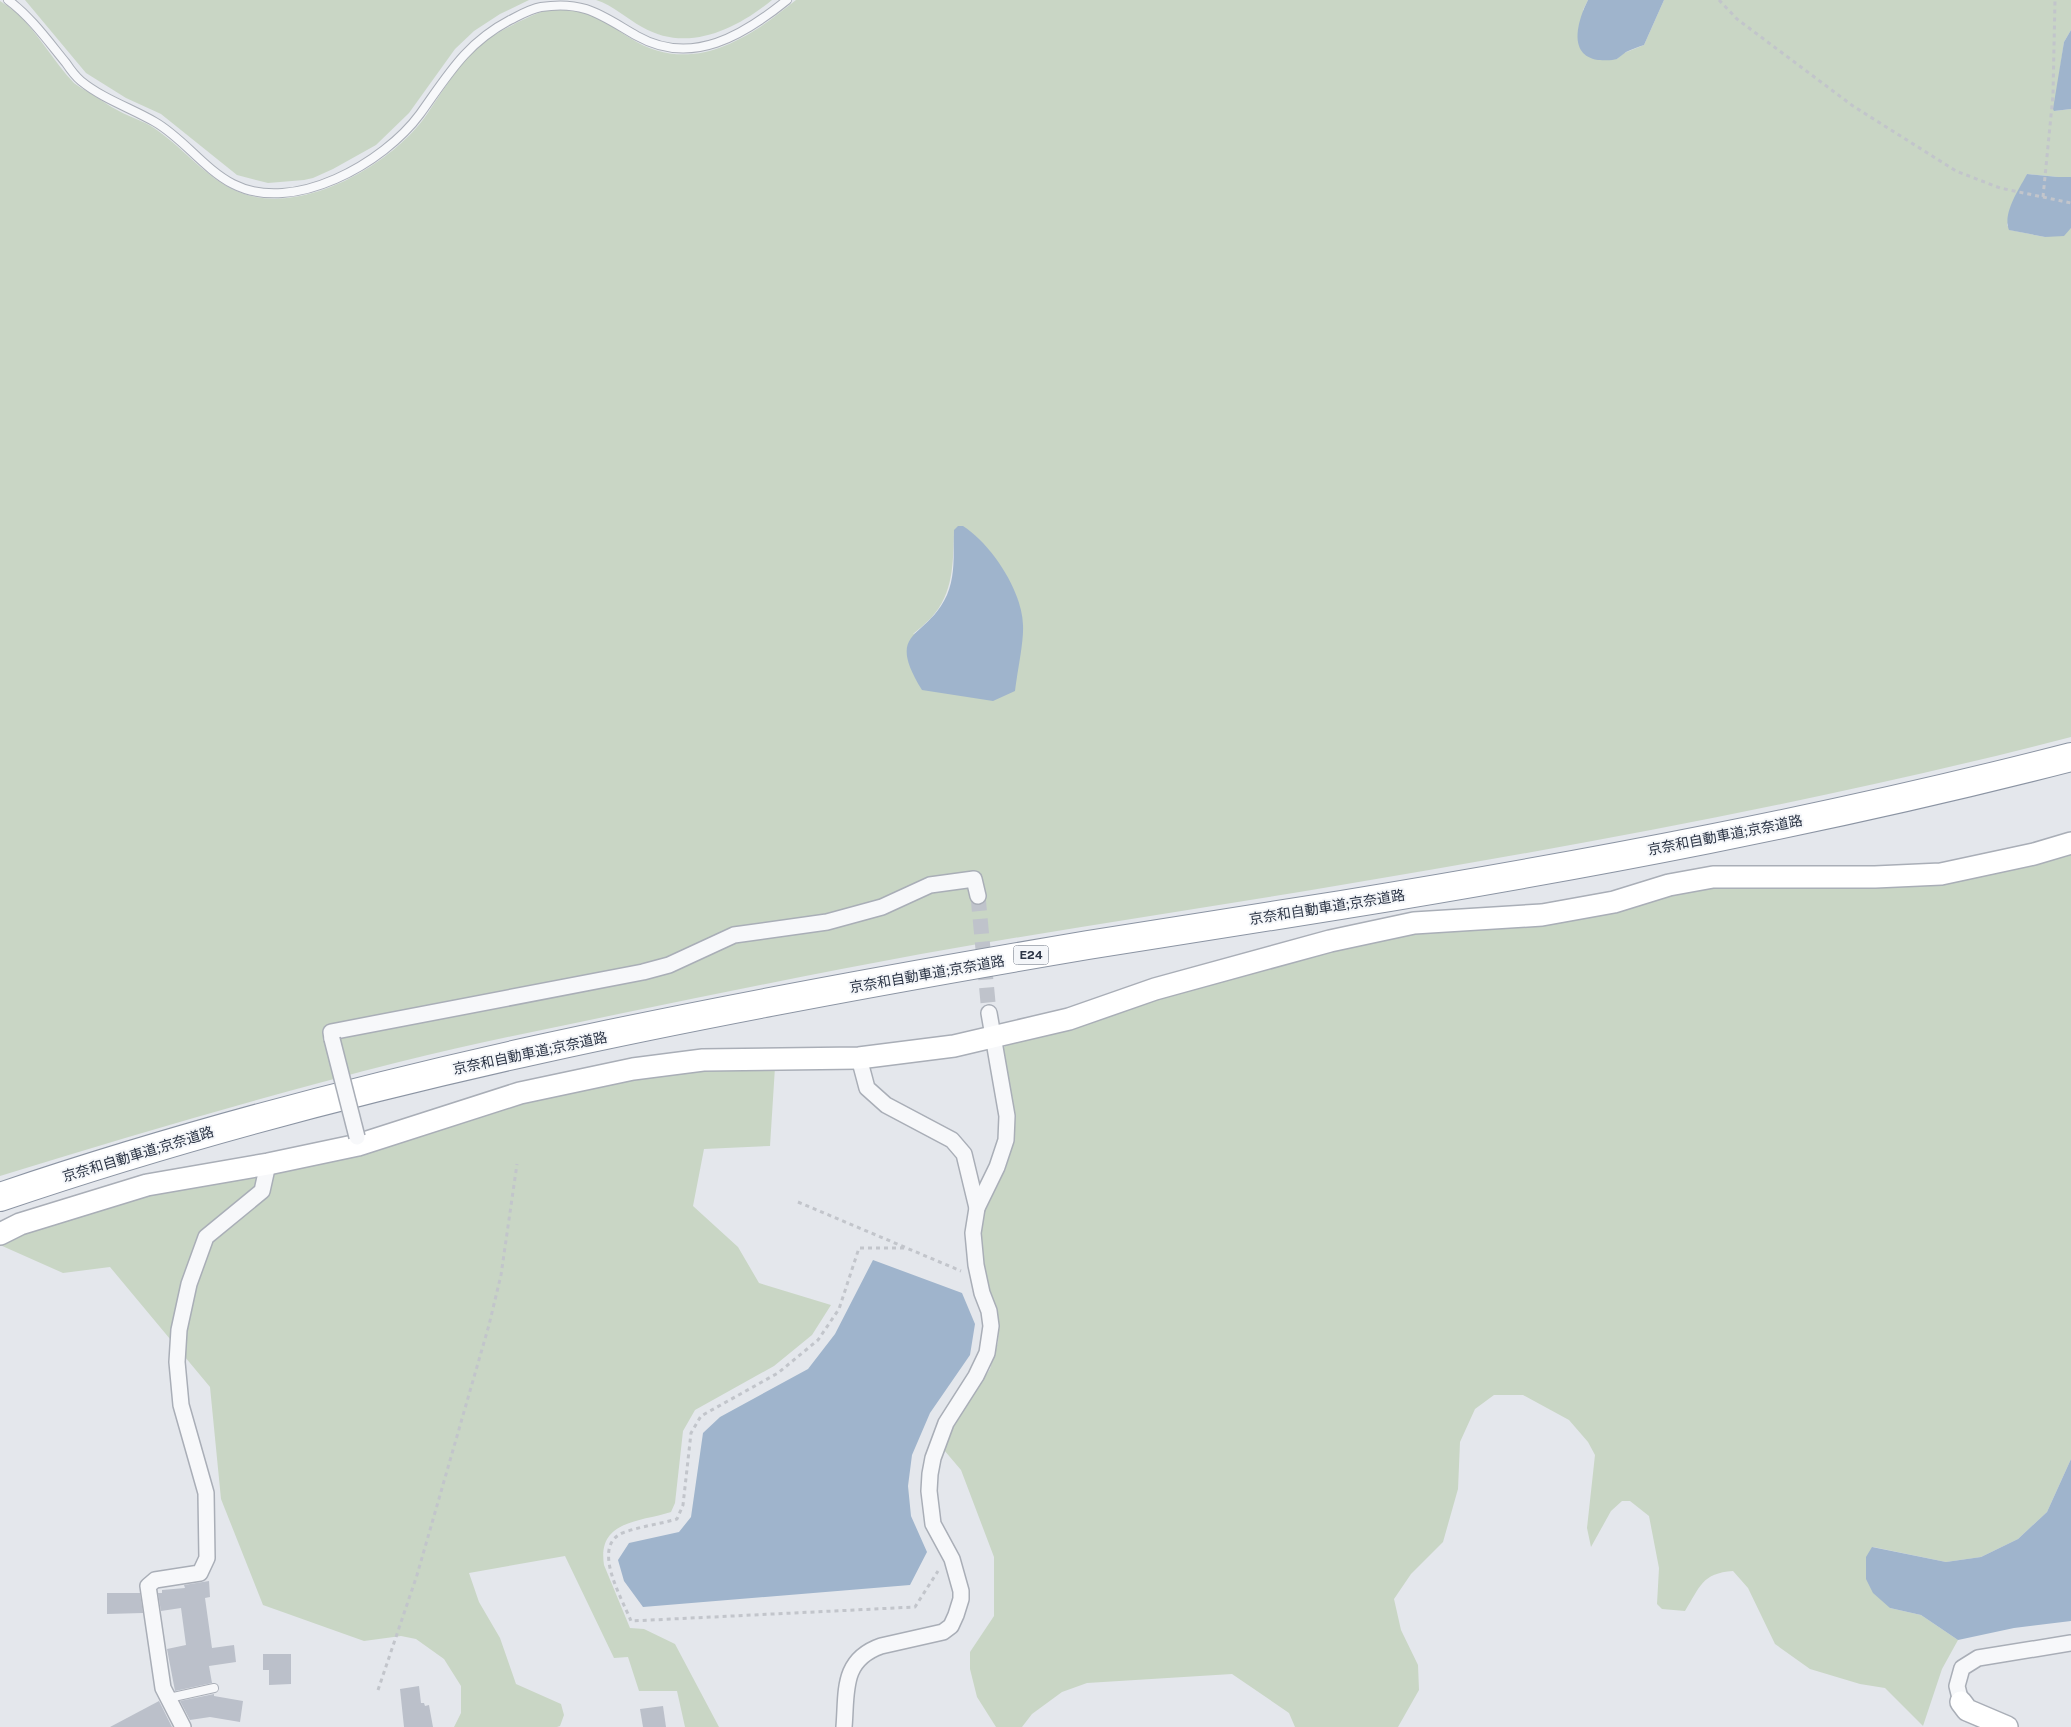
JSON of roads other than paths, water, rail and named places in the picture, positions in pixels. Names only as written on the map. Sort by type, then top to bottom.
[{"type":"highway","name":"京奈和自動車道;京奈道路","points":[[0,1197],[215,1131],[409,1080],[550,1048],[925,973],[1342,905],[1678,845],[1852,809],[2071,757]]},
{"type":"highway","name":"京奈和自動車道;京奈道路","points":[[0,1205],[40,1198],[125,1177],[225,1147],[558,1058],[758,1015],[1483,892],[1734,847],[1924,806],[2071,769]]},
{"type":"street","points":[[0,1234],[28,1221],[148,1185],[268,1164],[358,1141],[520,1093],[633,1069],[704,1060],[859,1058],[954,1046],[1069,1019],[1156,989],[1330,941],[1414,923],[1542,915],[1614,902],[1669,885],[1712,877],[1875,877],[1941,874],[2034,854],[2071,843]]},
{"type":"street","points":[[358,1141],[331,1032],[669,965],[734,935],[827,922],[882,907],[930,886],[974,878],[978,896]]},
{"type":"street","points":[[844,1727],[847,1678],[851,1668],[858,1660],[873,1649],[943,1632],[951,1626],[960,1607],[961,1591],[949,1554],[933,1524],[929,1491],[933,1458],[946,1423],[980,1371],[988,1347],[991,1326],[989,1311],[982,1293],[976,1265],[973,1233],[977,1208],[997,1167],[1006,1140],[1007,1116],[989,1013]]},
{"type":"street","points":[[859,1058],[867,1088],[886,1105],[952,1140],[964,1154],[977,1208]]},
{"type":"street","points":[[183,1727],[163,1688],[148,1586],[155,1580],[200,1573],[207,1558],[206,1493],[181,1405],[177,1362],[179,1330],[189,1284],[206,1237],[262,1191],[268,1164]]},
{"type":"street","points":[[2007,1727],[1967,1710],[1962,1702],[1957,1686],[1962,1668],[1978,1658],[2071,1643]]},
{"type":"lane","points":[[8,0],[22,10],[79,80],[122,107],[156,123],[233,184],[254,191],[268,193],[305,190],[316,187],[338,178],[382,153],[416,119],[463,55],[480,38],[532,9],[554,5],[581,6],[596,10],[646,40],[670,48],[684,49],[711,46],[730,39],[770,14],[787,0]]},
{"type":"lane","points":[[169,1698],[214,1688]]},
{"type":"water","points":[[1588,0],[1664,0],[1644,45],[1626,52],[1617,59],[1598,60],[1588,57],[1582,51],[1579,44],[1579,26]]},
{"type":"water","points":[[2071,30],[2071,109],[2054,111],[2064,42]]},
{"type":"water","points":[[2027,174],[2071,177],[2071,228],[2064,236],[2045,237],[2009,230],[2007,223],[2010,209],[2016,193]]},
{"type":"water","points":[[958,526],[963,526],[974,534],[994,556],[1011,583],[1021,611],[1023,625],[1022,640],[1015,691],[993,701],[922,690],[911,670],[907,655],[908,645],[912,636],[929,621],[947,595],[953,571],[954,530]]},
{"type":"water","points":[[873,1260],[962,1293],[975,1324],[970,1355],[930,1413],[912,1455],[908,1486],[911,1516],[927,1552],[910,1585],[643,1607],[624,1581],[618,1560],[629,1543],[679,1532],[691,1517],[703,1433],[720,1417],[808,1369],[835,1334]]},
{"type":"water","points":[[2071,1459],[2071,1621],[2014,1628],[1958,1640],[1921,1615],[1890,1608],[1873,1593],[1866,1579],[1866,1557],[1872,1547],[1946,1562],[1981,1557],[2018,1539],[2047,1512]]},
{"type":"tunnel","points":[[978,896],[989,1013]]}]
